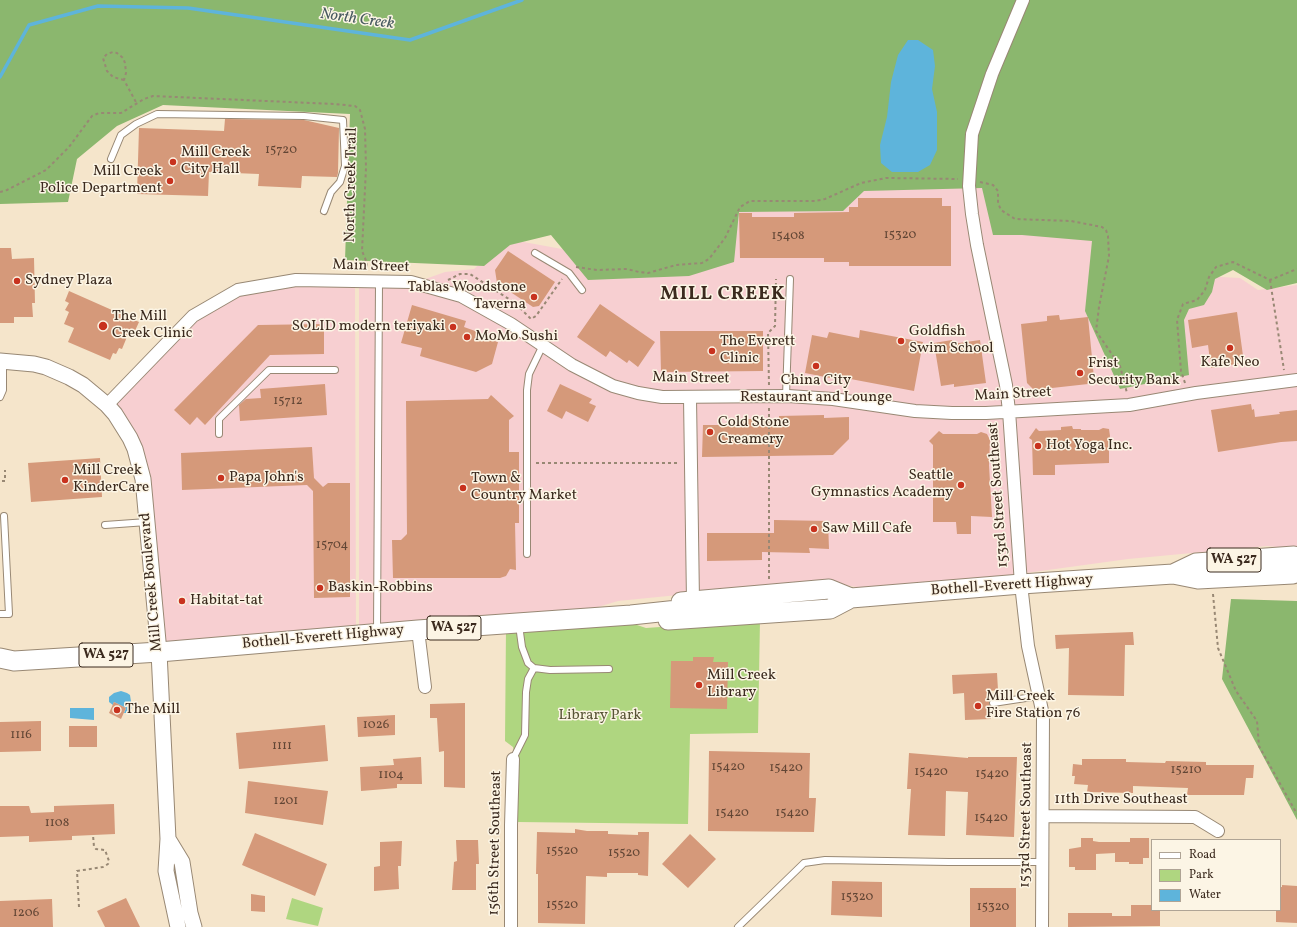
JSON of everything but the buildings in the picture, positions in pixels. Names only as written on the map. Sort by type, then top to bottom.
[{"type":"main road","name":"Bothell-Everett Highway","points":[[1173,574],[1196,563],[1294,556],[1297,558]]},
{"type":"main road","name":"Bothell-Everett Highway","points":[[631,615],[642,622],[710,616],[830,609],[851,598],[1021,584],[1173,574],[1198,579],[1212,579],[1293,574],[1297,572]]},
{"type":"main road","name":"Bothell-Everett Highway","points":[[5,662],[160,652],[418,630],[631,615],[642,606],[829,589],[851,598]]},
{"type":"street","name":"153rd Street Southeast","points":[[1023,0],[992,74],[972,134],[969,186],[972,214],[1006,385],[1021,584],[1028,646],[1043,715],[1042,927]]},
{"type":"street","name":"Main Street","points":[[106,404],[193,316],[238,290],[296,280],[411,282],[461,296],[511,324],[572,365],[613,386],[638,393],[662,397],[690,398],[786,396],[833,399],[915,411],[952,413],[1129,405],[1291,380]]},
{"type":"street","name":"Mill Creek Boulevard","points":[[1,362],[34,364],[57,372],[83,385],[106,404],[123,425],[135,449],[143,479],[160,652],[164,782],[168,838],[166,871],[178,927]]},
{"type":"street","points":[[690,398],[693,601]]},
{"type":"street","points":[[418,630],[425,687]]},
{"type":"street","name":"156th Street Southeast","points":[[511,927],[511,825],[513,759]]},
{"type":"street","name":"11th Drive Southeast","points":[[1043,816],[1195,817],[1218,831]]},
{"type":"street","name":"Mill Creek Boulevard","points":[[168,838],[182,862],[190,913],[194,927]]},
{"type":"lane","points":[[111,159],[122,135],[136,124],[157,114],[304,116],[344,120],[345,166],[340,182],[331,192],[324,211]]},
{"type":"lane","points":[[535,253],[569,273],[582,290]]},
{"type":"lane","points":[[786,396],[790,279]]},
{"type":"lane","points":[[376,634],[379,282]]},
{"type":"lane","points":[[528,554],[526,390],[529,374],[543,345]]},
{"type":"lane","points":[[0,397],[3,390],[1,362]]},
{"type":"lane","points":[[219,434],[219,419],[269,370],[335,370]]},
{"type":"lane","points":[[0,614],[9,614],[4,516]]},
{"type":"lane","points":[[105,525],[147,522]]},
{"type":"lane","points":[[518,623],[522,647],[528,663],[534,668],[550,670],[610,669]]},
{"type":"lane","points":[[513,759],[525,735],[526,692],[528,679],[534,668]]},
{"type":"lane","points":[[993,703],[1039,696]]},
{"type":"lane","points":[[738,927],[804,863],[825,860],[1042,862]]},
{"type":"path","points":[[124,80],[113,77],[107,71],[103,58],[107,54],[113,52],[118,53],[123,58],[126,73],[124,80],[137,104]]},
{"type":"path","name":"North Creek Trail","points":[[0,192],[46,170],[69,147],[92,116],[99,113],[121,113],[152,96],[355,106],[360,110],[365,130],[366,168],[362,251],[366,263],[366,270]]},
{"type":"path","points":[[447,280],[460,274],[470,274],[515,303],[527,316],[531,318],[536,316],[560,281],[576,266],[597,270],[627,269],[648,273],[676,265],[702,263],[709,259],[725,238],[740,207],[750,201],[815,201],[825,199],[861,183],[886,178],[970,180],[993,185],[998,191],[998,203],[1001,210],[1015,219],[1071,222],[1102,227],[1106,230],[1108,236],[1109,256],[1096,331],[1120,366],[1127,393],[1134,392]]},
{"type":"path","points":[[1185,384],[1181,371],[1177,320],[1183,304],[1197,300],[1205,290],[1209,277],[1216,267],[1233,262],[1270,280],[1297,269]]},
{"type":"path","points":[[769,387],[768,333],[775,326],[776,279]]},
{"type":"path","points":[[1270,280],[1291,380]]},
{"type":"path","points":[[769,405],[769,594]]},
{"type":"path","points":[[527,463],[691,463]]},
{"type":"path","points":[[2,481],[5,481],[5,470]]},
{"type":"path","points":[[1212,579],[1218,648],[1236,691],[1256,721],[1259,746],[1297,814]]},
{"type":"path","points":[[79,906],[77,871],[103,867],[108,864],[109,861],[105,850],[96,849],[94,847],[93,835]]},
{"type":"shaded area","points":[[946,173],[1202,276],[1240,278],[1258,290],[1297,285],[1297,549],[1267,546],[1128,559],[975,580],[863,588],[818,581],[618,601],[588,610],[359,628],[359,286],[403,287],[445,272],[474,269],[507,239],[573,251],[749,186]]},
{"type":"shaded area","points":[[355,282],[356,635],[159,652],[143,479],[107,405],[193,316],[238,290]]},
{"type":"green space","points":[[0,0],[1297,0],[1297,283],[1267,290],[1233,270],[1215,279],[1212,292],[1204,305],[1189,309],[1184,320],[1189,375],[1120,389],[1085,311],[1092,241],[1022,235],[993,235],[982,188],[864,191],[843,211],[739,212],[734,262],[689,276],[588,280],[551,235],[510,245],[484,266],[345,260],[350,114],[163,105],[117,126],[77,159],[68,202],[0,204]]},
{"type":"green space","points":[[1231,599],[1297,601],[1297,820],[1222,679]]},
{"type":"green space","name":"Library Park","points":[[760,620],[758,733],[690,734],[688,824],[517,822],[516,762],[513,747],[505,741],[506,628],[628,622],[646,628]]},
{"type":"green space","points":[[292,898],[323,908],[318,926],[286,919]]},
{"type":"water","points":[[908,40],[918,40],[933,50],[935,66],[932,89],[937,112],[937,150],[930,165],[918,172],[892,172],[881,163],[880,145],[887,117],[891,82],[898,55]]},
{"type":"water","points":[[121,691],[130,695],[132,708],[129,713],[124,713],[126,708],[114,702],[113,705],[109,702],[109,697],[114,693]]},
{"type":"water","points":[[70,708],[94,708],[94,720],[70,718]]},
{"type":"waterway","name":"North Creek","points":[[0,77],[29,25],[98,6],[188,8],[410,40],[522,0]]},
{"type":"place","name":"Mill Creek City Hall","points":[[173,162]]},
{"type":"place","name":"Mill Creek Police Department","points":[[170,181]]},
{"type":"place","name":"Sydney Plaza","points":[[17,281]]},
{"type":"place","name":"Tablas Woodstone Taverna","points":[[534,297]]},
{"type":"place","name":"The Mill Creek Clinic","points":[[103,326]]},
{"type":"place","name":"SOLID modern teriyaki","points":[[453,327]]},
{"type":"place","name":"MoMo Sushi","points":[[467,337]]},
{"type":"place","name":"Goldfish Swim School","points":[[901,341]]},
{"type":"place","name":"Kafe Neo","points":[[1230,348]]},
{"type":"place","name":"The Everett Clinic","points":[[712,351]]},
{"type":"place","name":"China City Restaurant and Lounge","points":[[816,366]]},
{"type":"place","name":"Frist Security Bank","points":[[1080,373]]},
{"type":"place","name":"Cold Stone Creamery","points":[[710,432]]},
{"type":"place","name":"Hot Yoga Inc.","points":[[1038,446]]},
{"type":"place","name":"Papa John's","points":[[221,478]]},
{"type":"place","name":"Mill Creek KinderCare","points":[[65,480]]},
{"type":"place","name":"Seattle Gymnastics Academy","points":[[961,485]]},
{"type":"place","name":"Town & Country Market","points":[[463,488]]},
{"type":"place","name":"Saw Mill Cafe","points":[[814,529]]},
{"type":"place","name":"Baskin-Robbins","points":[[320,588]]},
{"type":"place","name":"Habitat-tat","points":[[182,601]]},
{"type":"place","name":"Mill Creek Library","points":[[699,685]]},
{"type":"place","name":"Mill Creek Fire Station 76","points":[[978,706]]},
{"type":"place","name":"The Mill","points":[[117,710]]},
{"type":"district","name":"MILL CREEK","points":[[723,296]]}]
